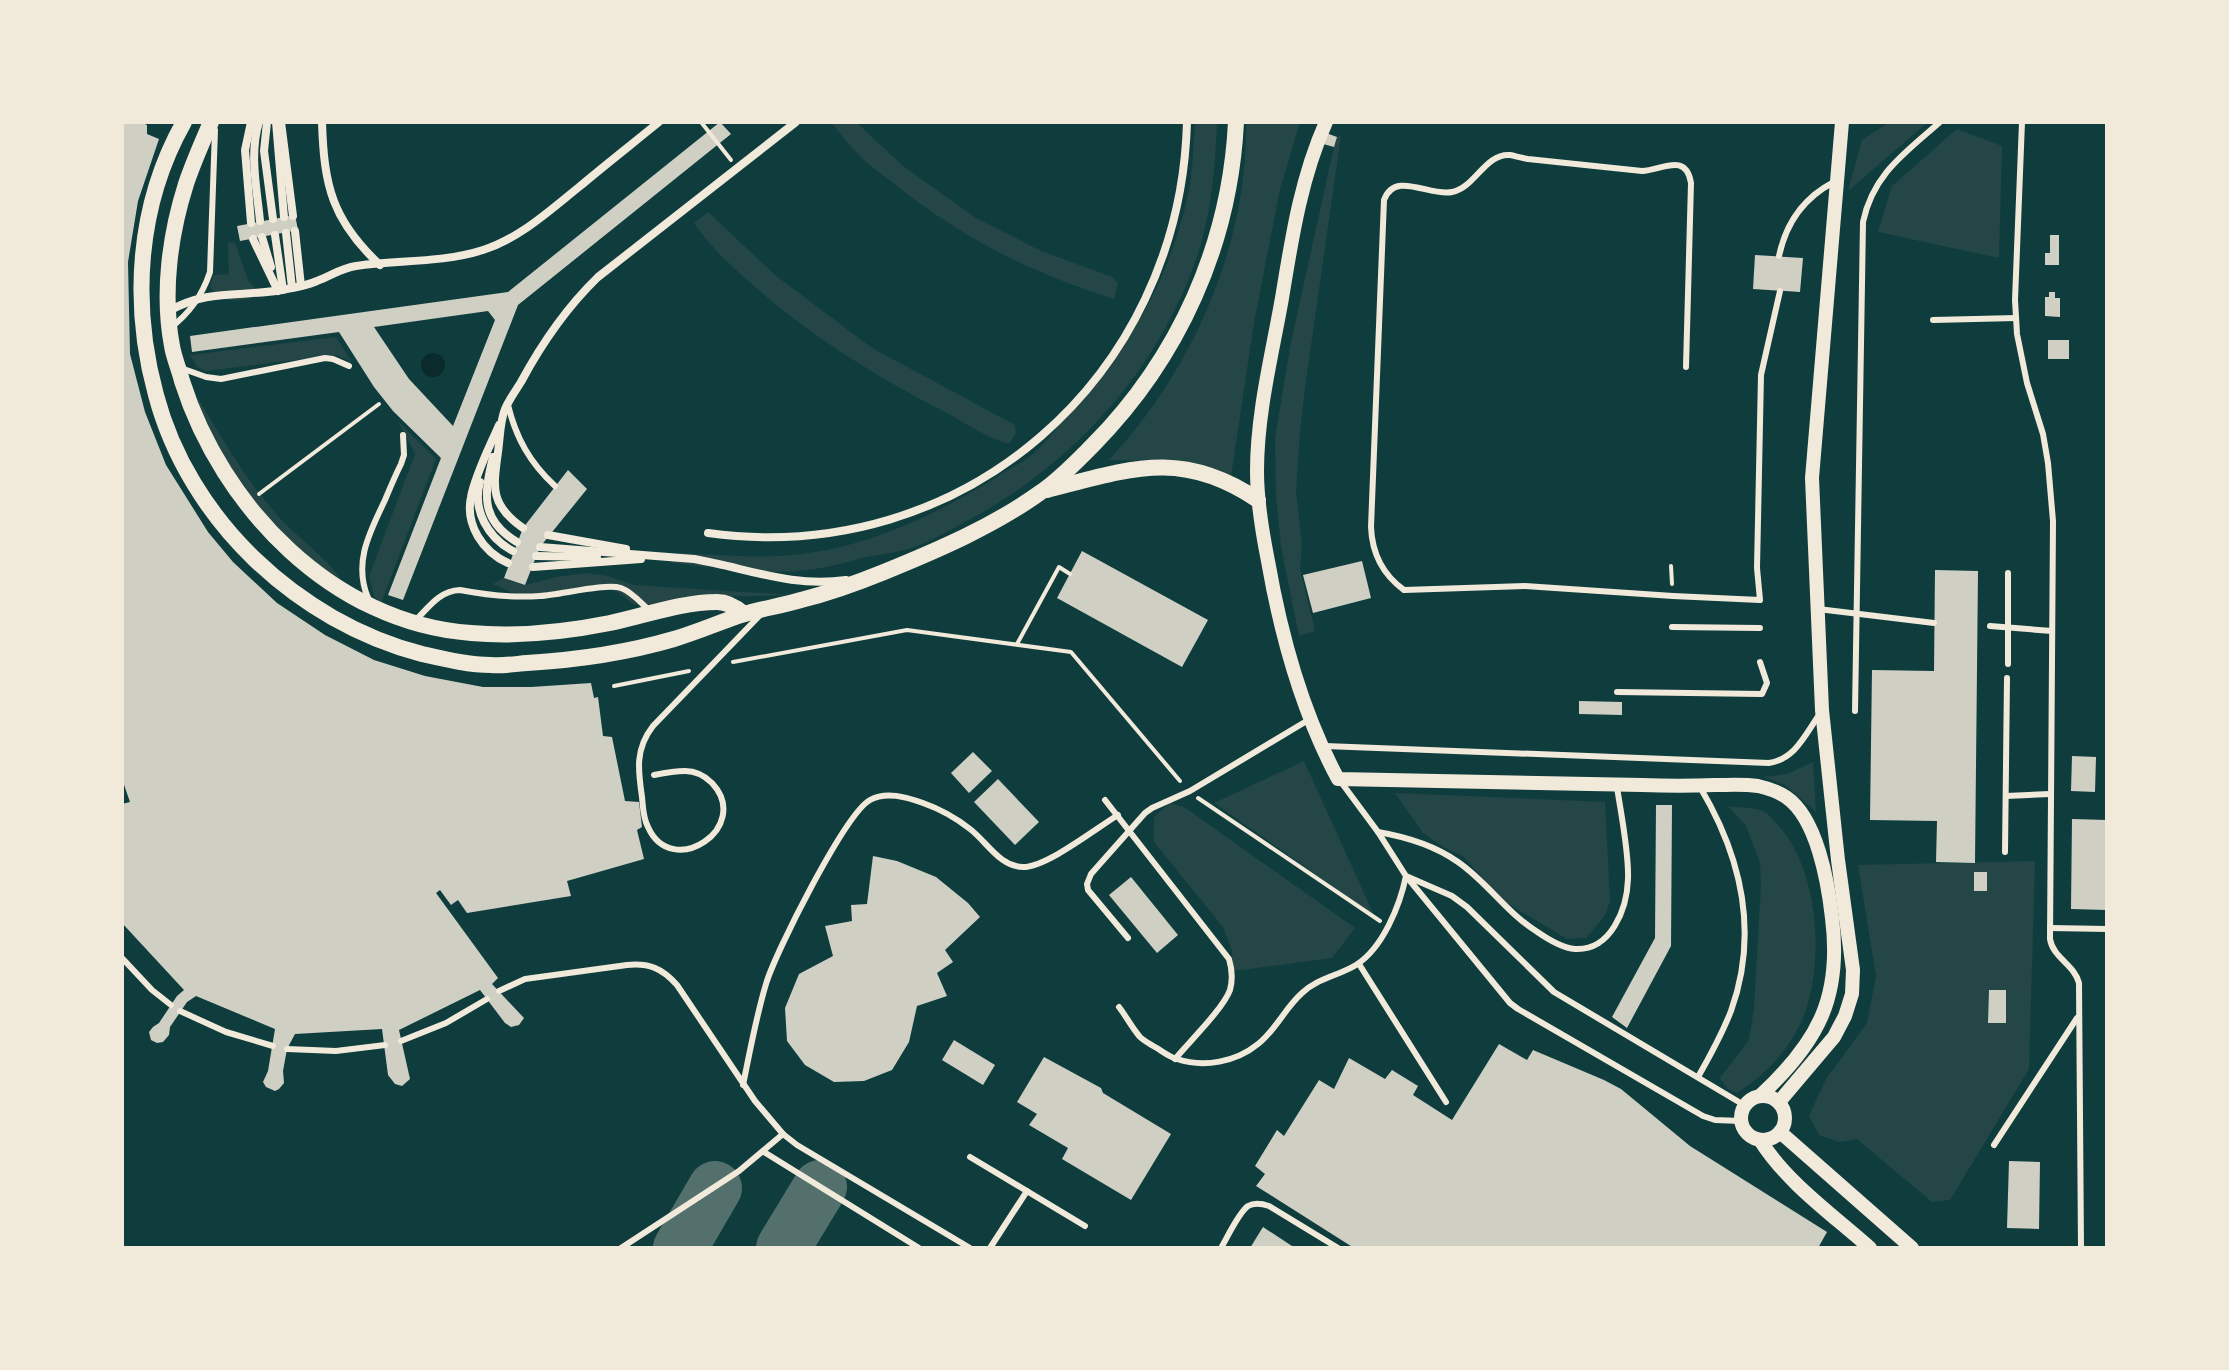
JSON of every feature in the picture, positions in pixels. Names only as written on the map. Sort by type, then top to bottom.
[{"type":"main road","points":[[184,122],[151,199],[145,230],[141,291],[146,352],[158,404],[189,477],[240,543],[270,572],[325,613],[383,641],[436,657],[491,665],[557,661],[634,649],[846,586],[952,542],[1042,492],[1116,422],[1174,340],[1197,295],[1214,248],[1227,199],[1236,122]]},
{"type":"main road","points":[[213,122],[187,181],[175,224],[170,269],[172,347],[190,403],[223,472],[246,504],[282,544],[324,578],[371,606],[433,629],[473,634],[567,630],[714,602],[730,605],[744,614]]},
{"type":"main road","points":[[1042,492],[1120,471],[1161,466],[1212,476],[1258,500]]},
{"type":"street","points":[[251,122],[245,150],[255,222],[253,153],[259,122]]},
{"type":"street","points":[[267,122],[264,151],[273,219]]},
{"type":"street","points":[[278,122],[288,216]]},
{"type":"street","points":[[322,122],[324,165],[337,210],[348,231],[380,265]]},
{"type":"street","points":[[169,311],[199,297],[288,288],[344,269],[481,251],[505,241],[542,217],[659,122]]},
{"type":"street","points":[[508,563],[489,551],[479,540],[472,526],[471,496],[506,407],[547,338],[578,296],[598,277],[796,122]]},
{"type":"street","points":[[708,533],[759,538],[814,535],[901,516],[956,493],[1030,446],[1090,387],[1128,333],[1147,298],[1166,250],[1179,201],[1187,122]]},
{"type":"street","points":[[1326,122],[1305,177],[1293,235],[1261,416],[1258,457],[1258,500],[1278,611],[1321,746],[1338,779],[1756,786],[1783,795],[1794,803],[1814,837],[1829,897],[1834,963],[1826,1007],[1819,1025],[1803,1050],[1761,1095],[1749,1100],[1743,1113],[1747,1134],[1760,1140],[1771,1139],[1780,1132],[1786,1120],[1779,1102],[1761,1095]]},
{"type":"street","points":[[1779,1102],[1834,1037],[1852,994],[1853,970],[1822,710],[1812,478],[1842,122]]},
{"type":"street","points":[[288,288],[290,232]]},
{"type":"street","points":[[275,235],[288,288]]},
{"type":"street","points":[[258,238],[288,288]]},
{"type":"street","points":[[506,407],[494,483],[502,508],[523,528]]},
{"type":"street","points":[[506,407],[485,487],[493,520],[515,546]]},
{"type":"street","points":[[548,535],[719,563],[790,581],[838,581],[885,571]]},
{"type":"street","points":[[538,552],[670,557]]},
{"type":"street","points":[[533,567],[670,557]]},
{"type":"street","points":[[1780,1132],[1912,1248]]},
{"type":"street","points":[[1760,1140],[1790,1177],[1870,1248]]},
{"type":"lane","points":[[170,329],[184,318],[199,297],[210,272],[213,122]]},
{"type":"lane","points":[[1855,711],[1863,222],[1870,196],[1884,172],[1940,122]]},
{"type":"lane","points":[[2022,122],[2015,300],[2021,358],[2043,434],[2052,492],[2050,928],[2051,947],[2077,976],[2079,989],[2081,1248]]},
{"type":"lane","points":[[1686,367],[1691,183],[1682,167],[1671,164],[1642,171],[1510,155],[1494,159],[1464,187],[1452,192],[1401,185],[1390,190],[1384,200],[1371,527],[1378,561],[1389,577],[1404,590],[1525,586],[1760,600],[1757,568],[1761,375],[1780,291]]},
{"type":"lane","points":[[1779,256],[1789,225],[1798,210],[1822,188],[1837,181]]},
{"type":"lane","points":[[1933,320],[2016,318]]},
{"type":"lane","points":[[178,367],[191,374],[221,379],[325,358],[349,366]]},
{"type":"lane","points":[[506,407],[528,456],[555,486]]},
{"type":"lane","points":[[371,606],[363,582],[362,557],[401,464],[403,435]]},
{"type":"lane","points":[[2008,573],[2008,664]]},
{"type":"lane","points":[[413,624],[439,596],[452,590],[506,597],[617,587],[630,593],[652,612]]},
{"type":"lane","points":[[1818,609],[1934,623]]},
{"type":"lane","points":[[654,775],[686,771],[697,773],[716,787],[721,797],[722,820],[717,831],[700,846],[676,849],[665,846],[648,829],[644,817],[639,755],[646,735],[765,610]]},
{"type":"lane","points":[[1990,626],[2052,631]]},
{"type":"lane","points":[[1672,627],[1760,628]]},
{"type":"lane","points":[[1617,692],[1762,694],[1767,683],[1760,662]]},
{"type":"lane","points":[[2005,852],[2007,678]]},
{"type":"lane","points":[[1321,746],[1769,763],[1791,754],[1822,710]]},
{"type":"lane","points":[[1128,938],[1088,890],[1091,874],[1152,808],[1190,791],[1310,719]]},
{"type":"lane","points":[[1338,779],[1406,876],[1510,1003],[1703,1116],[1715,1120],[1743,1113]]},
{"type":"lane","points":[[1378,832],[1439,850],[1474,874],[1503,905],[1537,932],[1573,949],[1586,948],[1610,934],[1618,922],[1626,895],[1628,878],[1617,785]]},
{"type":"lane","points":[[1698,1077],[1731,1009],[1739,981],[1744,923],[1742,894],[1731,852],[1715,811],[1699,785]]},
{"type":"lane","points":[[2006,796],[2050,794]]},
{"type":"lane","points":[[743,1085],[761,1001],[773,963],[827,859],[864,804],[880,796],[893,795],[924,803],[965,825],[1007,864],[1025,867],[1041,863],[1118,815]]},
{"type":"lane","points":[[1105,800],[1229,959],[1231,986],[1226,999],[1175,1059]]},
{"type":"lane","points":[[1406,876],[1452,896],[1554,992],[1698,1077],[1743,1113]]},
{"type":"lane","points":[[1119,1007],[1141,1039],[1175,1059],[1209,1063],[1242,1054],[1270,1034],[1293,1002],[1313,984],[1359,964],[1388,926],[1406,876]]},
{"type":"lane","points":[[2050,928],[2107,929]]},
{"type":"lane","points":[[122,958],[171,1005]]},
{"type":"lane","points":[[499,991],[525,979],[641,963],[668,974],[743,1085],[783,1134],[970,1248]]},
{"type":"lane","points":[[1359,964],[1446,1102]]},
{"type":"lane","points":[[401,1041],[446,1023],[487,999]]},
{"type":"lane","points":[[180,1011],[226,1032],[273,1046]]},
{"type":"lane","points":[[1994,1145],[2078,1016]]},
{"type":"lane","points":[[287,1049],[336,1051],[385,1045]]},
{"type":"lane","points":[[621,1248],[715,1188],[783,1134]]},
{"type":"lane","points":[[764,1152],[919,1248]]},
{"type":"lane","points":[[970,1157],[1085,1226]]},
{"type":"lane","points":[[990,1248],[1027,1191]]},
{"type":"lane","points":[[1221,1248],[1241,1214],[1249,1206],[1259,1203],[1338,1248]]},
{"type":"path","points":[[701,122],[737,168]]},
{"type":"path","points":[[246,504],[379,404]]},
{"type":"path","points":[[1017,644],[1059,567],[1070,574]]},
{"type":"path","points":[[614,686],[907,630],[1071,652],[1190,791],[1209,807],[1388,926]]},
{"type":"shaded area","points":[[831,122],[856,122],[903,166],[976,218],[1041,251],[1112,277],[1118,283],[1114,299],[1027,266],[948,223],[868,164]]},
{"type":"shaded area","points":[[1195,122],[1217,122],[1213,177],[1200,248],[1177,306],[1131,381],[1103,415],[1039,475],[965,522],[912,548],[798,571],[761,572],[670,562],[680,553],[786,555],[853,544],[929,515],[1034,453],[1109,367],[1157,286],[1170,257],[1188,195]]},
{"type":"shaded area","points":[[1246,122],[1300,122],[1280,189],[1254,323],[1230,483],[1160,461],[1109,460],[1166,387],[1209,304],[1237,214],[1244,168]]},
{"type":"shaded area","points":[[1890,122],[1928,122],[1848,191],[1862,140]]},
{"type":"shaded area","points":[[1957,129],[2002,146],[1999,258],[1878,232],[1892,186]]},
{"type":"shaded area","points":[[1341,135],[1300,430],[1296,492],[1302,544],[1300,569],[1315,631],[1299,636],[1281,546],[1275,438],[1291,342],[1334,147],[1337,137]]},
{"type":"shaded area","points":[[708,212],[775,275],[872,348],[1015,425],[1016,433],[1009,444],[984,434],[890,382],[790,316],[737,271],[705,238],[694,223]]},
{"type":"shaded area","points":[[228,242],[235,243],[248,280],[258,292],[255,297],[225,299],[210,287],[213,275],[229,274]]},
{"type":"shaded area","points":[[336,337],[352,362],[336,355],[206,371],[197,367],[190,355]]},
{"type":"shaded area","points":[[433,353],[441,357],[445,365],[441,373],[433,377],[425,373],[421,365],[425,357]]},
{"type":"shaded area","points":[[198,398],[255,488],[285,524],[333,569],[340,578],[335,582],[252,508],[194,402]]},
{"type":"shaded area","points":[[398,421],[436,459],[381,603],[374,596],[369,576],[415,454]]},
{"type":"shaded area","points":[[585,573],[608,576],[633,585],[793,595],[706,597],[645,606],[633,604],[618,592],[603,587],[519,596],[493,584],[504,578],[525,585]]},
{"type":"shaded area","points":[[1304,761],[1374,915],[1214,803]]},
{"type":"shaded area","points":[[1813,762],[1816,812],[1785,785],[1764,777],[1787,774]]},
{"type":"shaded area","points":[[1395,793],[1605,802],[1610,902],[1604,917],[1586,938],[1567,939],[1502,900],[1463,856],[1423,833]]},
{"type":"shaded area","points":[[1170,803],[1184,807],[1355,928],[1332,958],[1233,971],[1232,951],[1223,927],[1154,842],[1154,817]]},
{"type":"shaded area","points":[[1728,806],[1765,812],[1789,840],[1801,862],[1809,888],[1816,944],[1810,997],[1797,1031],[1775,1061],[1737,1093],[1727,1089],[1720,1078],[1749,1040],[1754,1008],[1761,885],[1760,863],[1746,826]]},
{"type":"shaded area","points":[[2035,861],[2029,1069],[1950,1200],[1932,1202],[1857,1139],[1839,1142],[1819,1135],[1809,1116],[1826,1079],[1867,1023],[1876,976],[1858,865]]},
{"type":"building","points":[[122,122],[141,122],[147,125],[147,134],[159,139],[138,201],[128,262],[130,354],[145,412],[166,465],[208,532],[233,562],[277,603],[325,635],[374,660],[425,676],[483,687],[591,683],[594,698],[598,697],[603,736],[612,737],[625,801],[639,802],[642,827],[637,830],[644,859],[567,881],[571,896],[467,913],[458,900],[451,905],[440,890],[436,893],[498,978],[492,984],[524,1018],[519,1025],[511,1027],[480,990],[399,1030],[410,1079],[402,1086],[395,1084],[388,1075],[382,1029],[295,1034],[287,1049],[284,1083],[275,1091],[263,1082],[268,1071],[275,1029],[196,996],[187,1002],[163,1042],[151,1040],[149,1032],[184,990],[122,923],[122,804],[130,802],[122,779]]},
{"type":"building","points":[[720,122],[731,134],[518,305],[403,600],[388,595],[441,458],[393,411],[339,332],[192,352],[190,336],[508,292]],"holes":[[[488,311],[495,320],[453,426],[409,379],[374,327]]]},
{"type":"building","points":[[1326,133],[1337,137],[1334,147],[1323,144]]},
{"type":"building","points":[[295,215],[298,230],[240,241],[237,226]]},
{"type":"building","points":[[2050,235],[2059,235],[2059,265],[2045,265],[2045,253],[2050,253]]},
{"type":"building","points":[[1755,255],[1803,258],[1800,292],[1753,289]]},
{"type":"building","points":[[2049,292],[2055,292],[2055,298],[2060,298],[2060,317],[2045,316],[2045,297],[2049,297]]},
{"type":"building","points":[[2048,340],[2069,340],[2069,359],[2048,359]]},
{"type":"building","points":[[568,470],[587,489],[540,547],[525,585],[504,578],[523,528]]},
{"type":"building","points":[[1082,551],[1208,620],[1182,667],[1057,598]]},
{"type":"building","points":[[1362,561],[1371,598],[1313,613],[1303,575]]},
{"type":"building","points":[[1935,570],[1978,571],[1975,863],[1936,862],[1937,821],[1870,820],[1872,670],[1934,671]]},
{"type":"building","points":[[1579,701],[1622,702],[1622,715],[1579,714]]},
{"type":"building","points":[[973,752],[992,771],[969,793],[951,773]]},
{"type":"building","points":[[2072,756],[2096,757],[2095,792],[2071,791]]},
{"type":"building","points":[[998,779],[1039,822],[1015,845],[974,802]]},
{"type":"building","points":[[1656,805],[1672,805],[1671,946],[1627,1028],[1612,1017],[1655,938]]},
{"type":"building","points":[[2072,819],[2107,820],[2107,910],[2071,909]]},
{"type":"building","points":[[873,856],[897,861],[936,877],[980,917],[945,950],[953,962],[937,973],[947,996],[917,1006],[909,1042],[892,1070],[864,1081],[834,1082],[805,1065],[787,1041],[785,1008],[799,974],[833,956],[825,926],[852,921],[851,905],[867,904]]},
{"type":"building","points":[[1974,872],[1987,872],[1987,891],[1974,891]]},
{"type":"building","points":[[1131,877],[1178,935],[1157,953],[1109,895]]},
{"type":"building","points":[[1989,990],[2006,990],[2006,1023],[1988,1023]]},
{"type":"building","points":[[954,1040],[995,1065],[983,1085],[942,1060]]},
{"type":"building","points":[[1499,1044],[1527,1060],[1533,1050],[1621,1089],[1690,1146],[1827,1232],[1818,1248],[1354,1248],[1256,1186],[1265,1174],[1255,1166],[1277,1130],[1284,1136],[1319,1080],[1334,1089],[1349,1058],[1385,1079],[1392,1070],[1418,1086],[1413,1095],[1452,1120]]},
{"type":"building","points":[[1044,1057],[1101,1088],[1103,1093],[1171,1134],[1131,1200],[1062,1159],[1068,1148],[1029,1125],[1037,1114],[1017,1102]]},
{"type":"building","points":[[2009,1161],[2040,1162],[2039,1229],[2007,1228]]},
{"type":"building","points":[[1263,1227],[1295,1248],[1250,1248]]},
{"type":"taxiway","points":[[783,1248],[820,1187]]},
{"type":"taxiway","points":[[680,1248],[715,1188]]}]
